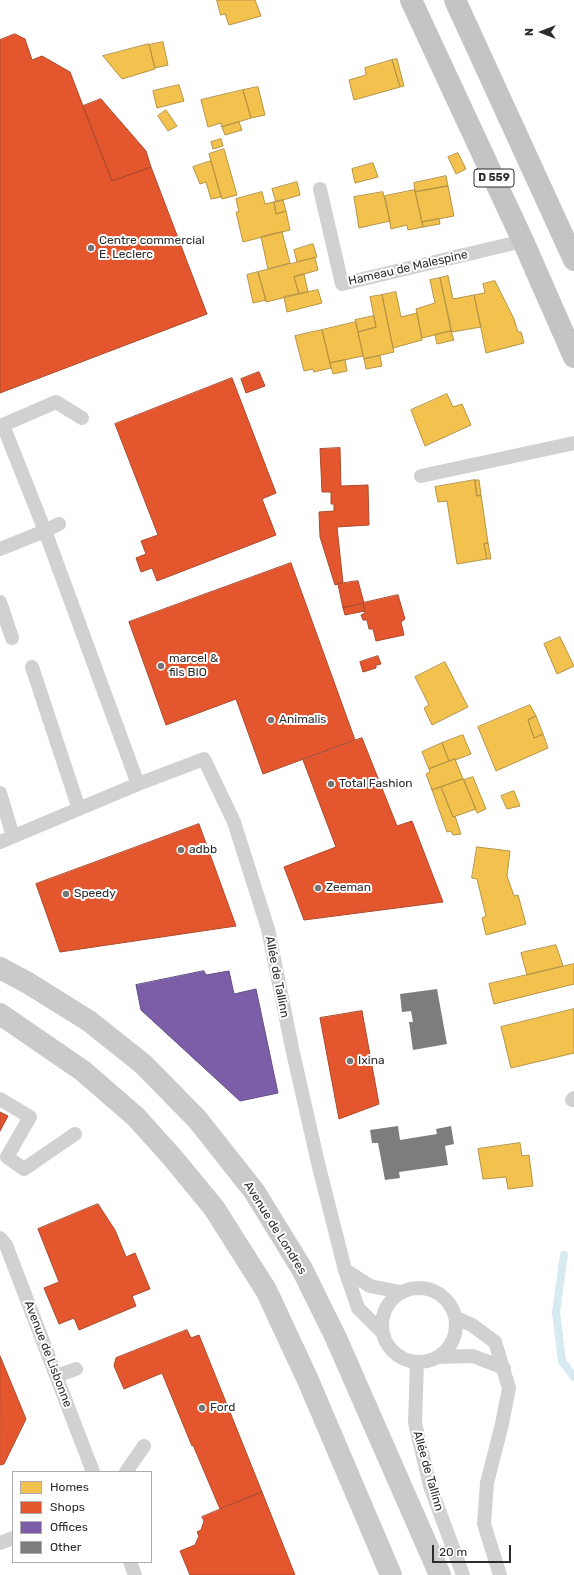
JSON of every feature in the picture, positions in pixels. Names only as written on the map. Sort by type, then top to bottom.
[{"type":"main road","name":"D 559","points":[[411,0],[523,241],[574,357]]},
{"type":"main road","name":"D 559","points":[[455,0],[574,260]]},
{"type":"main road","name":"Avenue de Londres","points":[[0,968],[28,983],[89,1021],[143,1064],[197,1119],[254,1191],[306,1276],[336,1338],[440,1575]]},
{"type":"main road","points":[[0,1014],[82,1072],[136,1117],[172,1157],[214,1208],[266,1290],[307,1378],[391,1575]]},
{"type":"lane","name":"Hameau de Malespine","points":[[320,189],[342,284],[523,241]]},
{"type":"lane","points":[[0,842],[138,784],[45,531],[2,426],[56,402],[82,418]]},
{"type":"lane","points":[[421,476],[574,443]]},
{"type":"lane","points":[[0,549],[59,524]]},
{"type":"lane","points":[[0,602],[12,638]]},
{"type":"lane","points":[[32,667],[79,809]]},
{"type":"lane","name":"Allée de Tallinn","points":[[138,784],[204,758],[234,822],[268,928],[314,1148],[345,1270],[358,1308],[382,1333]]},
{"type":"lane","points":[[0,794],[13,836]]},
{"type":"lane","points":[[0,1099],[30,1117],[7,1157],[24,1170],[75,1134]]},
{"type":"lane","name":"Avenue de Lisbonne","points":[[0,1238],[6,1245],[93,1471]]},
{"type":"lane","points":[[345,1270],[370,1286],[400,1292]]},
{"type":"lane","points":[[438,1358],[453,1341],[456,1330],[456,1318],[452,1307],[445,1297],[435,1291],[423,1287],[411,1288],[400,1292],[391,1300],[385,1310],[382,1322],[382,1333],[387,1345],[395,1354],[405,1360],[417,1363],[428,1362],[438,1358],[473,1356],[504,1368]]},
{"type":"lane","points":[[456,1318],[472,1325],[495,1342],[509,1388],[502,1424],[487,1483],[484,1524],[500,1575]]},
{"type":"lane","name":"Allée de Tallinn","points":[[417,1363],[414,1423],[430,1486],[463,1575]]},
{"type":"lane","points":[[56,1376],[76,1369]]},
{"type":"lane","points":[[127,1471],[144,1446]]},
{"type":"lane","points":[[357,1496],[381,1575]]},
{"type":"lane","points":[[0,1543],[12,1538]]},
{"type":"lane","points":[[130,1563],[135,1575]]},
{"type":"building: Homes","points":[[217,0],[255,0],[261,16],[229,25],[225,14],[221,15]]},
{"type":"building: Homes","points":[[163,42],[168,65],[155,68],[149,45]]},
{"type":"building: Homes","points":[[149,44],[155,69],[122,79],[103,56]]},
{"type":"building: Homes","points":[[397,59],[404,86],[400,87],[392,60]]},
{"type":"building: Homes","points":[[392,60],[400,87],[354,100],[349,80],[366,75],[365,68]]},
{"type":"building: Homes","points":[[179,85],[184,101],[157,108],[153,91]]},
{"type":"building: Homes","points":[[258,87],[265,115],[251,118],[243,90]]},
{"type":"building: Homes","points":[[243,90],[251,118],[222,127],[221,123],[208,127],[201,100]]},
{"type":"building: Homes","points":[[166,110],[177,126],[168,131],[158,116]]},
{"type":"building: Homes","points":[[239,122],[242,130],[225,135],[222,127]]},
{"type":"building: Homes","points":[[221,139],[223,146],[213,149],[211,142]]},
{"type":"building: Homes","points":[[224,149],[237,195],[222,199],[209,154]]},
{"type":"building: Homes","points":[[458,153],[466,169],[456,174],[448,157]]},
{"type":"building: Homes","points":[[211,161],[221,197],[211,199],[206,182],[200,184],[193,167]]},
{"type":"building: Homes","points":[[373,163],[378,177],[355,183],[352,169]]},
{"type":"building: Homes","points":[[446,176],[448,186],[415,192],[414,183]]},
{"type":"building: Homes","points":[[297,182],[300,195],[276,202],[272,189]]},
{"type":"building: Homes","points":[[448,186],[454,216],[422,222],[415,192]]},
{"type":"building: Homes","points":[[415,190],[423,227],[408,230],[407,225],[391,229],[385,196]]},
{"type":"building: Homes","points":[[262,192],[265,204],[274,202],[276,214],[286,211],[290,230],[243,242],[236,212],[239,212],[236,199]]},
{"type":"building: Homes","points":[[383,192],[390,221],[359,228],[354,197]]},
{"type":"building: Homes","points":[[283,200],[286,211],[276,214],[274,202]]},
{"type":"building: Homes","points":[[439,219],[440,224],[423,227],[422,222]]},
{"type":"building: Homes","points":[[282,232],[290,263],[268,269],[261,237]]},
{"type":"building: Homes","points":[[313,244],[317,257],[297,262],[294,250]]},
{"type":"building: Homes","points":[[315,258],[318,270],[294,277],[299,294],[266,302],[258,272]]},
{"type":"building: Homes","points":[[258,272],[266,300],[253,303],[247,275]]},
{"type":"building: Homes","points":[[304,274],[308,292],[299,294],[294,277]]},
{"type":"building: Homes","points":[[448,276],[453,299],[474,295],[481,327],[452,332],[440,278]]},
{"type":"building: Homes","points":[[440,278],[451,331],[422,338],[416,309],[435,303],[430,280]]},
{"type":"building: Homes","points":[[495,281],[514,319],[518,332],[521,332],[524,343],[486,353],[474,295],[485,293],[483,284]]},
{"type":"building: Homes","points":[[318,290],[322,303],[287,312],[284,297]]},
{"type":"building: Homes","points":[[396,292],[401,317],[417,313],[422,340],[393,348],[382,295]]},
{"type":"building: Homes","points":[[382,295],[394,352],[364,359],[358,332],[376,327],[370,297]]},
{"type":"building: Homes","points":[[374,316],[376,327],[358,332],[355,320]]},
{"type":"building: Homes","points":[[356,322],[363,356],[330,363],[322,330]]},
{"type":"building: Homes","points":[[322,330],[331,368],[314,372],[313,369],[304,371],[295,336]]},
{"type":"building: Homes","points":[[451,331],[454,340],[437,344],[435,335]]},
{"type":"building: Homes","points":[[380,356],[382,366],[366,369],[364,359]]},
{"type":"building: Homes","points":[[345,360],[347,371],[333,374],[330,363]]},
{"type":"building: Homes","points":[[447,394],[453,407],[462,404],[471,425],[425,446],[411,410]]},
{"type":"building: Homes","points":[[475,480],[477,496],[481,495],[488,543],[484,544],[487,559],[457,564],[447,501],[438,502],[435,487]]},
{"type":"building: Homes","points":[[475,480],[479,480],[481,495],[477,496]]},
{"type":"building: Homes","points":[[488,543],[491,559],[487,559],[484,544]]},
{"type":"building: Homes","points":[[560,637],[574,666],[557,674],[544,644]]},
{"type":"building: Homes","points":[[445,662],[468,707],[432,725],[424,708],[429,705],[415,677]]},
{"type":"building: Homes","points":[[530,705],[536,716],[528,720],[534,738],[543,734],[548,748],[496,771],[478,727]]},
{"type":"building: Homes","points":[[536,716],[543,734],[534,738],[528,720]]},
{"type":"building: Homes","points":[[463,735],[471,754],[449,761],[442,743]]},
{"type":"building: Homes","points":[[442,743],[449,761],[429,769],[422,752]]},
{"type":"building: Homes","points":[[455,759],[463,779],[432,790],[426,774],[430,772],[429,769]]},
{"type":"building: Homes","points":[[473,777],[486,809],[477,813],[464,780]]},
{"type":"building: Homes","points":[[463,779],[476,809],[453,817],[441,787]]},
{"type":"building: Homes","points":[[441,787],[453,817],[455,816],[461,834],[453,835],[451,831],[447,832],[432,790]]},
{"type":"building: Homes","points":[[514,791],[520,806],[507,809],[501,796]]},
{"type":"building: Homes","points":[[477,847],[510,851],[507,876],[514,896],[518,895],[526,924],[486,935],[482,918],[486,916],[477,879],[472,878]]},
{"type":"building: Homes","points":[[556,945],[563,966],[527,975],[521,953]]},
{"type":"building: Homes","points":[[574,964],[574,984],[494,1004],[489,984]]},
{"type":"building: Homes","points":[[574,1009],[574,1053],[511,1068],[501,1027]]},
{"type":"building: Homes","points":[[520,1143],[522,1156],[529,1155],[533,1186],[508,1189],[506,1177],[483,1179],[478,1149]]},
{"type":"building: Shops","name":"Centre commercial E. Leclerc","points":[[15,34],[25,39],[32,60],[42,56],[70,72],[112,181],[151,167],[207,314],[0,393],[0,40]]},
{"type":"building: Shops","points":[[101,99],[146,151],[151,167],[112,181],[83,106]]},
{"type":"building: Shops","points":[[259,372],[265,386],[246,393],[241,379]]},
{"type":"building: Shops","points":[[232,378],[276,493],[262,499],[276,535],[157,581],[152,568],[141,572],[136,558],[146,554],[141,541],[158,535],[115,424]]},
{"type":"building: Shops","points":[[340,448],[341,486],[368,485],[369,525],[337,527],[343,583],[335,585],[320,537],[319,512],[334,511],[334,504],[331,504],[331,492],[322,492],[320,449]]},
{"type":"building: Shops","points":[[291,563],[355,740],[263,774],[236,699],[166,725],[129,622]]},
{"type":"building: Shops","points":[[358,581],[364,603],[343,608],[338,584]]},
{"type":"building: Shops","points":[[398,595],[405,619],[401,622],[404,635],[376,641],[373,629],[369,629],[367,620],[363,620],[361,615],[365,613],[363,603]]},
{"type":"building: Shops","points":[[363,604],[365,611],[345,615],[343,608]]},
{"type":"building: Shops","points":[[378,656],[381,664],[376,665],[376,668],[363,672],[360,662]]},
{"type":"building: Shops","points":[[362,738],[397,826],[412,821],[443,902],[304,920],[284,867],[336,847],[303,760]]},
{"type":"building: Shops","points":[[199,824],[236,926],[60,952],[36,884]]},
{"type":"building: Shops","name":"Ixina","points":[[362,1011],[379,1104],[339,1119],[320,1018]]},
{"type":"building: Shops","points":[[0,1112],[8,1116],[0,1131]]},
{"type":"building: Shops","points":[[98,1204],[115,1230],[126,1257],[135,1253],[150,1289],[132,1296],[136,1306],[79,1330],[74,1318],[59,1324],[44,1288],[59,1282],[38,1229]]},
{"type":"building: Shops","name":"Ford","points":[[187,1330],[191,1338],[199,1335],[262,1492],[220,1509],[162,1373],[124,1389],[114,1366],[116,1358]]},
{"type":"building: Shops","points":[[0,1356],[26,1419],[4,1464],[0,1465]]},
{"type":"building: Shops","points":[[262,1492],[295,1575],[190,1575],[180,1551],[195,1545],[199,1536],[197,1532],[201,1530],[204,1521],[202,1517]]},
{"type":"building: Offices","points":[[204,971],[206,975],[229,971],[234,994],[256,989],[278,1093],[240,1101],[141,1010],[136,985]]},
{"type":"building: Other","points":[[437,989],[447,1044],[413,1050],[409,1022],[413,1022],[411,1011],[402,1012],[400,994]]},
{"type":"building: Other","points":[[398,1126],[400,1140],[437,1134],[436,1129],[451,1126],[454,1144],[445,1146],[448,1165],[399,1172],[400,1178],[385,1180],[378,1143],[372,1143],[370,1130]]},
{"type":"waterway","points":[[564,1255],[556,1312],[562,1361],[574,1377]]},
{"type":"place","name":"Centre commercial E. Leclerc","points":[[91,248]]},
{"type":"place","name":"marcel & fils BIO","points":[[161,666]]},
{"type":"place","name":"Animalis","points":[[271,720]]},
{"type":"place","name":"Total Fashion","points":[[331,784]]},
{"type":"place","name":"adbb","points":[[181,850]]},
{"type":"place","name":"Zeeman","points":[[318,888]]},
{"type":"place","name":"Speedy","points":[[66,894]]},
{"type":"place","name":"Ixina","points":[[350,1061]]},
{"type":"place","name":"Ford","points":[[202,1408]]}]
